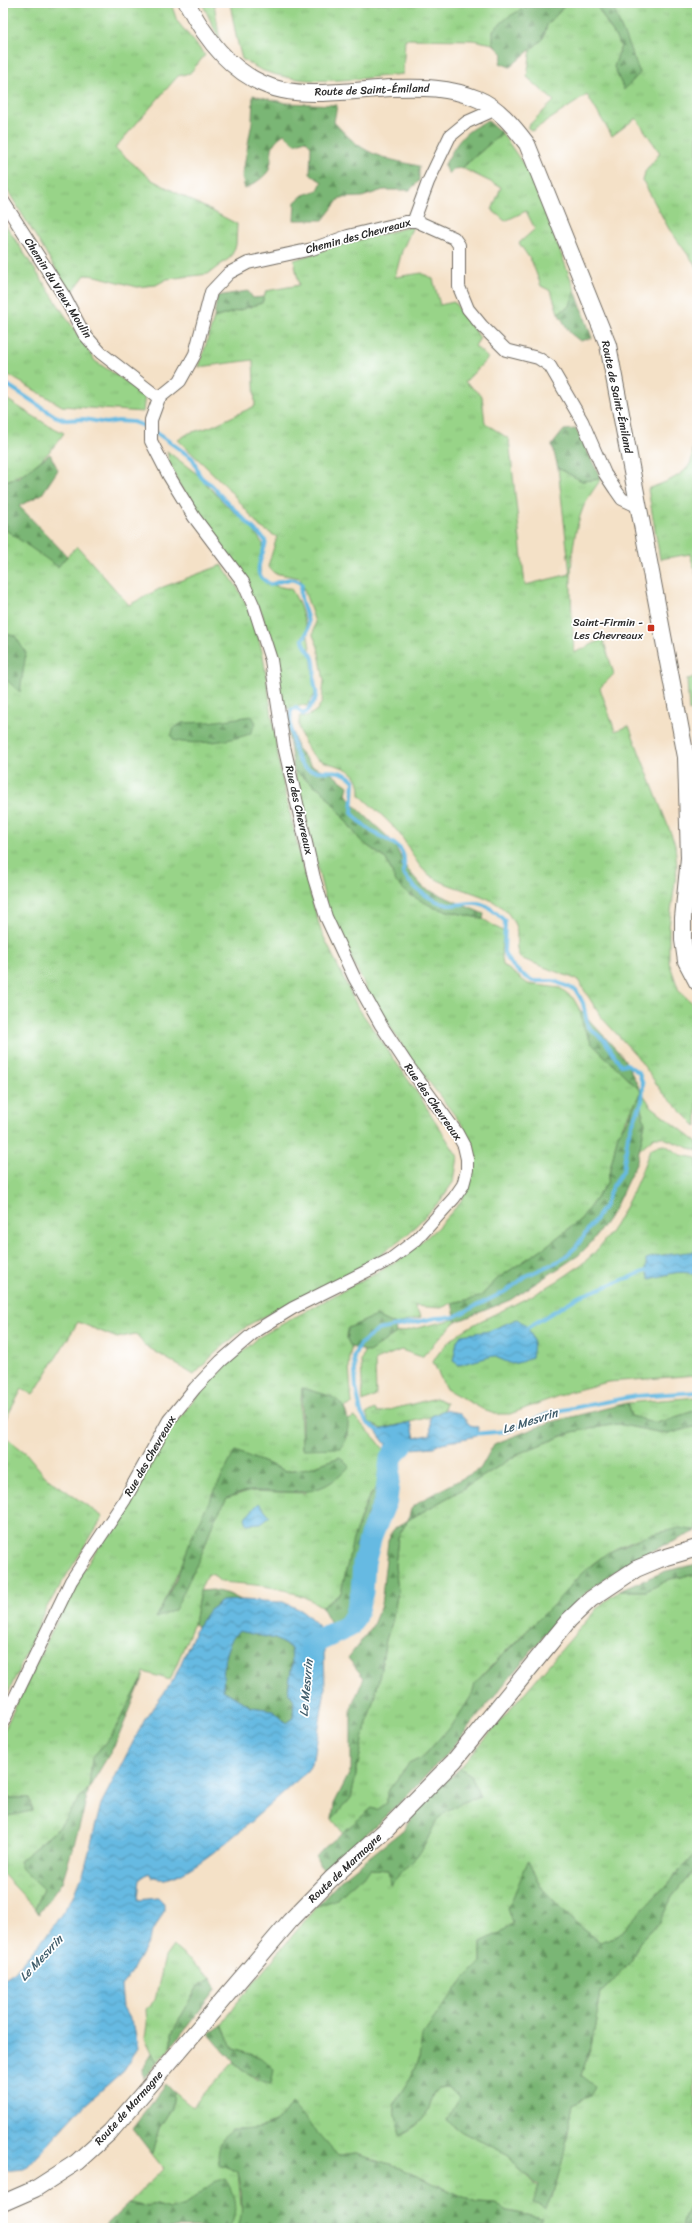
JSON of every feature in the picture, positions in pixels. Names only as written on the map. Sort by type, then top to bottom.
[{"type":"main road","name":"Route de Saint-Émiland","points":[[187,3],[211,42],[232,64],[262,83],[283,90],[310,92],[427,86],[451,90],[479,99],[513,126],[527,144],[608,345],[686,757],[689,858],[683,918],[683,940],[686,961],[697,982]]},
{"type":"main road","name":"Route de Marmagne","points":[[3,2203],[35,2189],[77,2162],[110,2132],[290,1921],[331,1879],[388,1828],[454,1761],[548,1644],[591,1599],[636,1569],[660,1559],[697,1548]]},
{"type":"street","points":[[414,220],[428,182],[450,136],[466,122],[494,110]]},
{"type":"street","name":"Chemin du Vieux Moulin","points":[[3,201],[64,296],[84,334],[101,353],[159,398]]},
{"type":"street","name":"Chemin des Chevreaux","points":[[159,398],[180,381],[195,354],[211,292],[229,273],[248,263],[312,249],[348,236],[414,220],[454,238],[459,245],[459,287],[468,309],[482,326],[506,350],[538,358],[550,366],[582,421],[611,484],[622,499],[639,508]]},
{"type":"street","name":"Rue des Chevreaux","points":[[3,1722],[71,1581],[124,1501],[169,1420],[195,1388],[221,1361],[257,1330],[293,1308],[391,1259],[416,1240],[454,1198],[463,1185],[466,1170],[467,1159],[464,1146],[457,1133],[406,1063],[381,1025],[354,977],[326,917],[314,878],[284,746],[271,660],[254,607],[243,582],[194,517],[169,476],[151,441],[151,420],[159,398]]},
{"type":"green space","points":[[3,3],[171,3],[177,21],[205,55],[190,73],[178,76],[115,148],[152,180],[237,224],[236,245],[231,257],[208,274],[167,279],[156,285],[137,287],[96,276],[85,275],[71,294],[3,183]]},
{"type":"green space","points":[[202,3],[214,3],[220,41]]},
{"type":"green space","points":[[230,3],[533,3],[494,30],[493,44],[473,40],[405,39],[403,74],[368,78],[315,80],[281,76],[261,70],[242,59]]},
{"type":"green space","points":[[533,3],[567,3],[547,25],[543,39],[510,67],[500,63],[503,54],[493,44],[493,30],[508,17]]},
{"type":"green space","points":[[567,3],[595,3],[621,46],[614,67],[639,73],[611,3],[697,3],[697,267],[669,229],[643,181],[645,172],[660,153],[636,118],[612,136],[587,95],[532,131],[527,127],[554,101],[527,77],[531,49],[543,39],[547,25]]},
{"type":"green space","points":[[595,3],[611,3],[640,73],[624,90],[614,67],[621,46]]},
{"type":"green space","points":[[253,95],[286,103],[337,105],[334,122],[344,133],[354,142],[372,153],[392,160],[419,166],[419,181],[410,190],[383,190],[362,197],[340,198],[323,220],[294,220],[295,202],[303,195],[318,190],[322,182],[310,174],[311,146],[305,140],[295,144],[284,134],[278,138],[273,146],[271,163],[266,174],[245,189],[242,177],[252,122]]},
{"type":"green space","points":[[488,121],[502,133],[462,168],[453,169],[449,174],[444,166],[457,144],[472,129]]},
{"type":"green space","points":[[502,133],[526,168],[543,207],[575,290],[570,306],[558,313],[551,291],[541,286],[532,262],[519,243],[535,229],[526,211],[505,221],[492,210],[501,187],[462,168]]},
{"type":"green space","points":[[3,221],[95,361],[145,394],[143,412],[62,406],[3,372]]},
{"type":"green space","points":[[413,226],[402,251],[395,277],[422,273],[433,279],[440,305],[454,302],[480,338],[475,346],[488,358],[465,382],[482,396],[485,423],[509,439],[525,585],[570,574],[558,468],[582,481],[601,479],[583,508],[577,525],[574,543],[571,598],[574,653],[603,639],[614,674],[600,688],[615,731],[629,726],[675,844],[677,867],[669,927],[669,962],[679,991],[697,1007],[697,1127],[663,1093],[636,1055],[601,1017],[578,980],[520,958],[517,948],[517,932],[515,925],[508,914],[499,905],[428,874],[420,866],[397,830],[360,795],[357,778],[353,773],[318,759],[310,752],[301,734],[299,719],[300,716],[307,717],[317,710],[322,702],[324,681],[318,647],[313,635],[315,622],[300,578],[274,573],[268,566],[277,537],[260,527],[227,487],[178,440],[189,433],[210,427],[255,406],[253,360],[199,367],[214,318],[262,303],[266,291],[299,285],[294,260],[330,248]]},
{"type":"green space","points":[[575,290],[592,338],[580,341],[570,333],[558,313],[570,306]]},
{"type":"green space","points":[[248,291],[253,298],[264,297],[262,303],[214,318],[217,296]]},
{"type":"green space","points":[[3,397],[46,424],[64,433],[52,449],[38,463],[22,474],[3,482]]},
{"type":"green space","points":[[576,429],[601,479],[582,481],[558,468],[552,445],[564,430]]},
{"type":"green space","points":[[697,437],[697,578],[690,554],[660,559],[648,489],[678,476],[688,467],[692,459],[694,443]]},
{"type":"green space","points":[[167,451],[197,474],[225,504],[252,528],[263,544],[260,569],[267,584],[291,589],[302,612],[311,654],[315,694],[307,706],[299,705],[293,710],[284,707],[262,613],[180,486],[169,462]]},
{"type":"green space","points":[[50,454],[58,470],[42,494],[19,506],[67,556],[58,567],[3,528],[3,482],[19,477]]},
{"type":"green space","points":[[3,528],[58,566],[77,546],[129,605],[163,587],[222,565],[237,587],[253,617],[263,655],[280,770],[303,869],[321,931],[357,1006],[416,1091],[458,1157],[454,1181],[440,1201],[407,1235],[371,1262],[248,1325],[213,1355],[194,1375],[146,1346],[135,1334],[117,1338],[78,1322],[33,1395],[22,1389],[3,1424]]},
{"type":"green space","points":[[3,633],[15,636],[26,653],[20,692],[3,677]]},
{"type":"green space","points":[[697,675],[697,707],[689,711],[687,680]]},
{"type":"green space","points":[[252,716],[256,723],[250,734],[241,737],[222,741],[193,743],[175,741],[171,736],[174,728],[182,723],[210,722]]},
{"type":"green space","points":[[286,720],[290,723],[297,748],[312,766],[332,774],[348,786],[346,794],[353,804],[393,842],[407,869],[424,888],[484,914],[483,919],[435,908],[408,894],[396,882],[386,859],[361,841],[323,791],[294,771]]},
{"type":"green space","points":[[294,771],[323,791],[361,841],[386,859],[396,882],[435,908],[483,919],[504,932],[501,951],[503,965],[528,984],[560,988],[573,998],[580,1010],[583,1026],[592,1044],[641,1091],[651,1106],[697,1142],[697,1151],[661,1137],[654,1137],[639,1150],[645,1123],[641,1109],[641,1092],[618,1134],[607,1183],[581,1219],[545,1247],[497,1279],[480,1297],[452,1303],[441,1308],[414,1306],[421,1317],[395,1325],[376,1316],[348,1328],[347,1339],[351,1347],[349,1367],[352,1404],[344,1408],[332,1397],[302,1388],[300,1409],[302,1449],[347,1438],[348,1420],[355,1417],[379,1443],[386,1455],[386,1473],[370,1496],[362,1512],[341,1593],[322,1607],[310,1600],[286,1591],[261,1586],[221,1582],[214,1575],[207,1574],[200,1591],[194,1623],[170,1680],[144,1672],[142,1680],[111,1736],[92,1758],[89,1788],[72,1808],[59,1828],[19,1861],[23,1869],[43,1889],[35,1908],[3,1874],[3,1817],[32,1810],[29,1798],[3,1798],[3,1732],[74,1586],[166,1436],[190,1404],[217,1375],[259,1337],[404,1257],[436,1229],[460,1203],[469,1184],[474,1163],[463,1126],[409,1056],[369,994],[328,911]],"holes":[[[235,1451],[286,1471],[309,1468],[340,1457],[305,1493],[249,1491],[227,1498],[213,1522],[203,1551],[157,1617]]]},
{"type":"green space","points":[[580,1010],[623,1057],[641,1091],[592,1044],[583,1026]]},
{"type":"green space","points":[[641,1091],[641,1109],[645,1123],[637,1161],[613,1212],[591,1243],[579,1255],[510,1300],[456,1322],[452,1303],[480,1297],[497,1279],[545,1247],[581,1219],[607,1183],[618,1134],[628,1119]]},
{"type":"green space","points":[[665,1145],[681,1155],[697,1158],[697,1375],[608,1382],[569,1392],[510,1414],[495,1414],[486,1411],[446,1389],[433,1362],[441,1351],[450,1341],[471,1326],[547,1287],[575,1269],[591,1256],[610,1234],[626,1206],[650,1149]]},
{"type":"green space","points":[[376,1316],[395,1325],[396,1333],[369,1352],[351,1347],[347,1339],[348,1328]]},
{"type":"green space","points":[[455,1319],[456,1322],[422,1357],[401,1350],[375,1360],[376,1396],[363,1402],[361,1362],[364,1351],[369,1352],[396,1333]]},
{"type":"green space","points":[[302,1388],[332,1397],[339,1401],[343,1407],[348,1420],[348,1427],[347,1435],[341,1448],[302,1449]]},
{"type":"green space","points":[[697,1397],[697,1410],[657,1423],[631,1416],[627,1403]]},
{"type":"green space","points":[[436,1398],[446,1403],[444,1410],[430,1417],[382,1429],[369,1422],[366,1414],[375,1409],[377,1413]]},
{"type":"green space","points":[[627,1403],[631,1416],[657,1423],[697,1410],[697,1426],[668,1434],[617,1424],[572,1432],[520,1453],[463,1489],[408,1520],[411,1509],[422,1500],[480,1469],[494,1444],[551,1422]]},
{"type":"green space","points":[[617,1424],[668,1434],[697,1426],[697,1530],[665,1532],[634,1540],[606,1554],[581,1574],[553,1606],[475,1683],[472,1695],[455,1721],[423,1757],[409,1764],[387,1792],[387,1803],[377,1810],[372,1808],[343,1833],[332,1819],[351,1798],[366,1726],[378,1684],[386,1640],[392,1622],[398,1591],[395,1566],[398,1537],[408,1520],[463,1489],[520,1453],[572,1432]]},
{"type":"green space","points":[[3,1435],[26,1453],[45,1476],[103,1517],[45,1610],[3,1705]]},
{"type":"green space","points":[[235,1451],[286,1471],[309,1468],[340,1457],[350,1466],[327,1485],[304,1492],[248,1491],[227,1498],[213,1522],[203,1551],[175,1610],[156,1618],[176,1580],[195,1529]]},
{"type":"green space","points":[[387,1462],[392,1483],[375,1516],[362,1552],[355,1588],[356,1625],[346,1636],[338,1638],[334,1635],[332,1625],[322,1607],[341,1593],[353,1539],[368,1499],[380,1484]]},
{"type":"green space","points":[[408,1520],[398,1537],[395,1566],[398,1591],[392,1622],[386,1640],[378,1684],[366,1726],[351,1798],[332,1819],[334,1804],[351,1770],[351,1708],[364,1678],[348,1658],[372,1627],[381,1605],[388,1541],[393,1530]]},
{"type":"green space","points":[[680,1528],[697,1531],[633,1559],[588,1591],[544,1635],[452,1748],[407,1796],[327,1871],[320,1866],[316,1857],[323,1849],[372,1808],[377,1810],[387,1803],[387,1792],[409,1764],[423,1757],[455,1721],[472,1695],[475,1683],[557,1601],[581,1574],[607,1553],[648,1535]]},
{"type":"green space","points":[[697,1564],[697,1574],[670,1579],[646,1591],[619,1591],[666,1571]]},
{"type":"green space","points":[[697,1574],[697,1852],[618,1936],[599,1942],[576,1924],[541,1887],[528,1862],[513,1923],[500,1933],[481,1942],[481,1962],[462,1981],[423,2036],[419,2058],[411,2077],[394,2103],[400,2135],[423,2119],[426,2115],[432,2096],[438,2088],[447,2087],[460,2097],[462,2132],[509,2155],[517,2168],[552,2198],[563,2158],[573,2104],[590,2096],[581,2075],[591,2047],[601,1993],[631,1961],[639,1943],[660,1921],[672,1897],[697,1866],[697,2033],[694,2050],[697,2196],[685,2215],[682,2228],[534,2228],[542,2218],[508,2211],[495,2204],[477,2203],[399,2168],[357,2154],[338,2156],[291,2104],[281,2118],[273,2124],[256,2129],[238,2172],[242,2216],[238,2228],[228,2228],[231,2225],[198,2195],[184,2204],[169,2209],[157,2205],[147,2207],[129,2203],[163,2168],[152,2154],[159,2128],[172,2108],[174,2092],[192,2107],[233,2062],[257,2081],[260,2057],[233,2049],[222,2025],[236,2004],[317,1906],[337,1899],[370,1869],[389,1870],[390,1884],[422,1850],[436,1822],[445,1811],[463,1802],[480,1797],[471,1775],[460,1768],[599,1606],[619,1591],[646,1591],[670,1579]]},
{"type":"green space","points":[[213,1590],[229,1594],[241,1600],[219,1603],[211,1609],[197,1627],[194,1623],[200,1591]]},
{"type":"green space","points":[[238,1630],[275,1639],[291,1648],[292,1664],[288,1691],[294,1700],[293,1718],[286,1723],[273,1710],[251,1707],[223,1690],[226,1652]]},
{"type":"green space","points":[[142,1680],[116,1743],[89,1788],[92,1758],[111,1736]]},
{"type":"green space","points":[[460,1768],[471,1775],[480,1797],[463,1802],[445,1812],[436,1822],[422,1850],[390,1885],[388,1870],[370,1869],[337,1899],[317,1906],[343,1878],[403,1830],[420,1806]]},
{"type":"green space","points":[[89,1788],[81,1821],[62,1882],[39,1914],[35,1908],[43,1889],[22,1869],[19,1861],[59,1828],[72,1808]]},
{"type":"green space","points":[[3,1798],[29,1798],[32,1811],[3,1817]]},
{"type":"green space","points":[[697,1852],[697,1866],[672,1897],[660,1921],[639,1943],[631,1961],[601,1993],[591,2047],[581,2075],[595,2086],[590,2096],[573,2104],[560,2170],[552,2196],[546,2208],[533,2203],[539,2185],[517,2168],[509,2155],[462,2132],[447,2121],[460,2097],[447,2087],[438,2088],[432,2096],[426,2115],[423,2119],[400,2135],[394,2103],[411,2077],[419,2058],[422,2036],[462,1981],[481,1962],[481,1942],[500,1933],[513,1923],[508,1909],[528,1861],[541,1887],[576,1924],[599,1942],[618,1936]]},
{"type":"green space","points":[[173,1946],[211,1979],[198,1986],[172,2033],[172,2046],[157,2063],[145,2038],[147,2025],[146,2009],[155,2000],[165,1957]]},
{"type":"green space","points":[[211,1979],[217,1988],[172,2046],[172,2033],[198,1986]]},
{"type":"green space","points":[[222,2025],[233,2049],[260,2057],[274,2070],[271,2084],[261,2081],[244,2071],[229,2057],[209,2034]]},
{"type":"green space","points":[[152,2053],[157,2063],[143,2079],[142,2069]]},
{"type":"green space","points":[[166,2084],[174,2092],[172,2108],[159,2128],[152,2154],[132,2128]]},
{"type":"green space","points":[[291,2103],[338,2156],[357,2154],[399,2168],[477,2203],[495,2204],[508,2211],[542,2218],[534,2228],[238,2228],[242,2200],[238,2172],[219,2164],[218,2155],[220,2146],[230,2130],[265,2127],[272,2124],[279,2119]]},
{"type":"green space","points":[[225,2179],[233,2196],[235,2210],[232,2223],[228,2228],[103,2228],[129,2203],[147,2207],[157,2205],[169,2209],[184,2204],[213,2183]]},
{"type":"green space","points":[[697,2196],[697,2228],[682,2228],[685,2215]]},
{"type":"water","points":[[697,1251],[697,1276],[680,1272],[650,1279],[646,1271],[646,1259],[656,1256]]},
{"type":"water","points":[[517,1319],[526,1326],[532,1335],[532,1357],[512,1364],[493,1356],[459,1365],[453,1361],[457,1341],[461,1335],[489,1331]]},
{"type":"water","points":[[444,1410],[459,1413],[470,1425],[478,1427],[477,1436],[442,1443],[434,1447],[411,1449],[400,1454],[394,1453],[389,1449],[376,1431],[411,1422],[415,1438],[431,1434],[430,1417]]},
{"type":"water","points":[[259,1503],[270,1516],[261,1523],[247,1524],[245,1518]]},
{"type":"water","points":[[241,1600],[283,1602],[303,1611],[318,1625],[324,1649],[325,1689],[314,1759],[307,1772],[238,1833],[198,1864],[180,1874],[165,1879],[152,1878],[149,1873],[140,1879],[138,1900],[158,1898],[164,1904],[164,1911],[132,1972],[121,1986],[123,2007],[134,2026],[138,2048],[124,2070],[77,2112],[25,2169],[3,2171],[3,1979],[14,1972],[47,1935],[75,1894],[85,1867],[101,1804],[145,1719],[174,1679],[197,1627],[209,1610],[222,1601]],"holes":[[[238,1631],[275,1639],[291,1648],[292,1664],[288,1691],[294,1700],[293,1718],[286,1723],[273,1710],[251,1707],[223,1690],[226,1652]]]},
{"type":"waterway","points":[[3,382],[55,416],[66,420],[84,419],[106,423],[118,421],[133,422],[150,428],[192,458],[202,478],[212,485],[218,493],[266,541],[259,563],[260,576],[270,585],[287,580],[295,580],[302,585],[301,599],[308,626],[307,632],[303,639],[314,661],[314,683],[316,695],[305,713],[303,714],[296,708],[291,710],[291,734],[299,761],[304,767],[310,770],[338,772],[348,776],[354,781],[352,813],[371,831],[396,845],[400,849],[404,858],[403,873],[411,884],[429,897],[448,905],[477,903],[485,905],[496,912],[505,921],[504,952],[509,962],[520,973],[533,981],[554,981],[576,990],[583,1003],[588,1027],[605,1041],[621,1065],[627,1064],[639,1073],[643,1085],[642,1101],[628,1135],[623,1171],[612,1187],[604,1207],[576,1247],[561,1260],[526,1276],[508,1290],[454,1317],[436,1318],[378,1330],[359,1345],[354,1356],[356,1387],[361,1413],[367,1423],[381,1432]]},
{"type":"waterway","points":[[527,1328],[578,1297],[646,1271]]},
{"type":"waterway","name":"Le Mesvrin","points":[[473,1434],[508,1431],[552,1412],[636,1396],[697,1392]]},
{"type":"waterway","name":"Le Mesvrin","points":[[308,1666],[309,1652],[317,1641],[349,1626],[355,1616],[362,1592],[364,1562],[371,1536],[386,1500],[391,1459],[394,1453],[402,1445]]},
{"type":"place","name":"Saint-Firmin - Les Chevreaux","points":[[651,628]]}]
